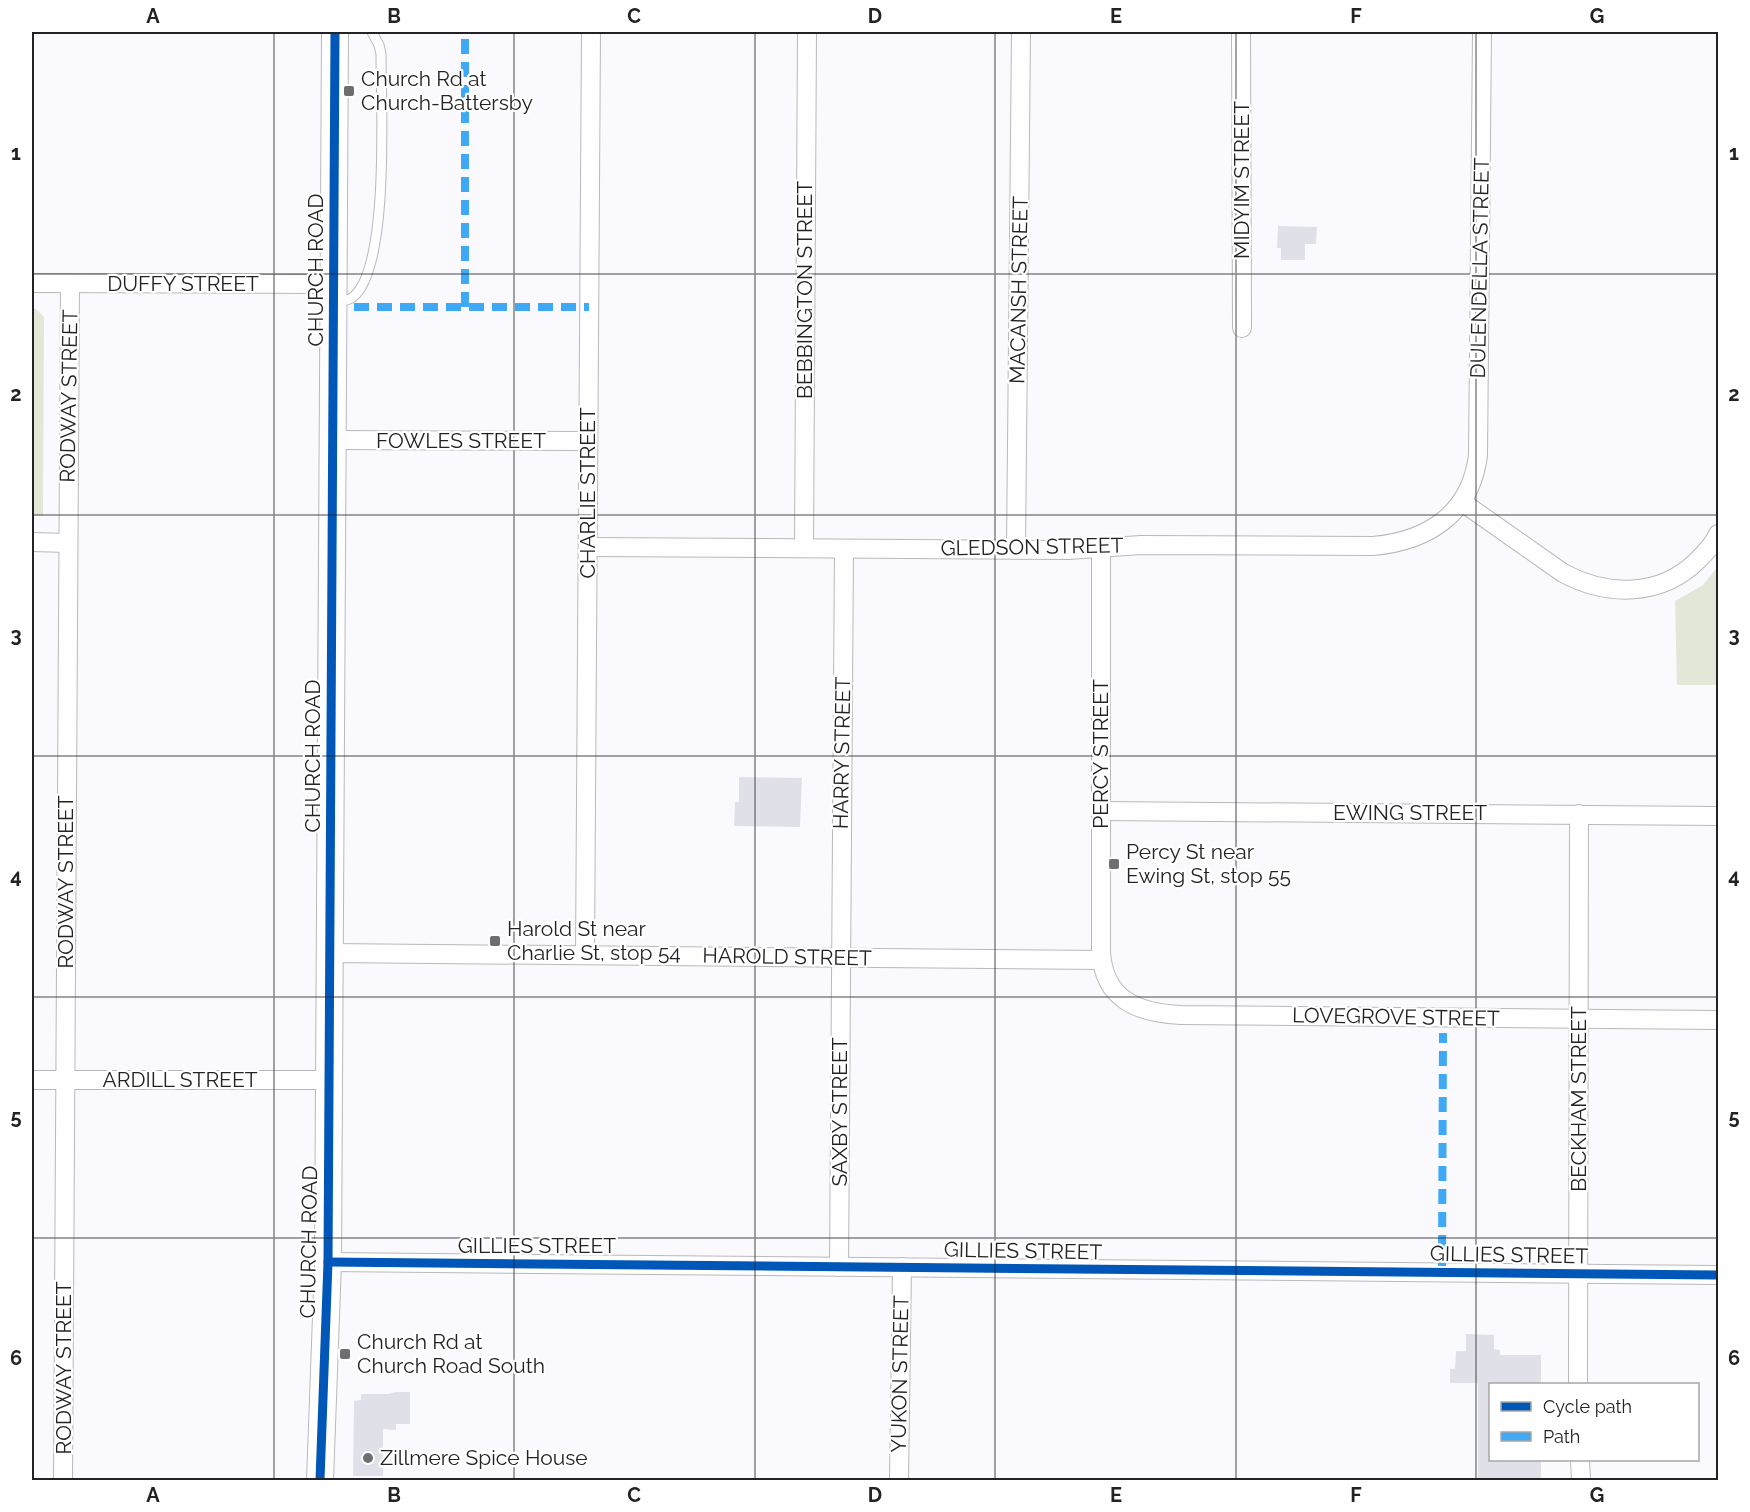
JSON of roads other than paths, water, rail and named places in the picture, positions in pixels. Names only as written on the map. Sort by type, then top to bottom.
[{"type":"street","name":"CHURCH ROAD","points":[[325,1475],[336,32]]},
{"type":"street","name":"CHARLIE STREET","points":[[585,955],[591,32]]},
{"type":"street","name":"BEBBINGTON STREET","points":[[804,548],[807,32]]},
{"type":"street","name":"MACANSH STREET","points":[[1016,549],[1021,32]]},
{"type":"street","name":"MIDYIM STREET","points":[[1241,32],[1242,328]]},
{"type":"street","name":"DULENDELLA STREET","points":[[1462,502],[1473,481],[1478,455],[1482,32]]},
{"type":"street","name":"DUFFY STREET","points":[[32,283],[334,293]]},
{"type":"street","name":"RODWAY STREET","points":[[63,1480],[70,284]]},
{"type":"street","name":"FOWLES STREET","points":[[333,440],[588,441]]},
{"type":"street","name":"GLEDSON STREET","points":[[588,547],[1016,549],[1141,545],[1388,545],[1409,540],[1429,531],[1462,502]]},
{"type":"street","points":[[1462,502],[1563,573],[1579,581],[1606,589],[1635,590],[1679,575],[1705,553],[1719,534]]},
{"type":"street","points":[[32,542],[68,543]]},
{"type":"street","name":"PERCY STREET","points":[[1101,548],[1101,960]]},
{"type":"street","name":"HARRY STREET","points":[[840,958],[844,549]]},
{"type":"street","name":"EWING STREET","points":[[1101,811],[1719,816]]},
{"type":"street","name":"BECKHAM STREET","points":[[1578,1383],[1579,814]]},
{"type":"street","name":"HAROLD STREET","points":[[330,953],[1101,960]]},
{"type":"street","name":"SAXBY STREET","points":[[839,1267],[840,958]]},
{"type":"street","name":"LOVEGROVE STREET","points":[[1101,960],[1107,980],[1115,993],[1129,1004],[1157,1013],[1719,1020]]},
{"type":"street","name":"ARDILL STREET","points":[[32,1080],[328,1080]]},
{"type":"street","name":"GILLIES STREET","points":[[328,1262],[1719,1275]]},
{"type":"street","name":"YUKON STREET","points":[[899,1480],[902,1268]]},
{"type":"street","points":[[1580,1461],[1581,1480]]},
{"type":"lane","points":[[334,293],[346,301],[354,296],[369,272],[374,251],[382,184],[381,54],[372,32]]},
{"type":"place","name":"Church Rd at Church-Battersby","points":[[349,91]]},
{"type":"place","name":"Percy St near Ewing St, stop 55","points":[[1114,864]]},
{"type":"place","name":"Harold St near Charlie St, stop 54","points":[[495,941]]},
{"type":"place","name":"Church Rd at Church Road South","points":[[345,1354]]},
{"type":"place","name":"Zillmere Spice House","points":[[368,1458]]}]
